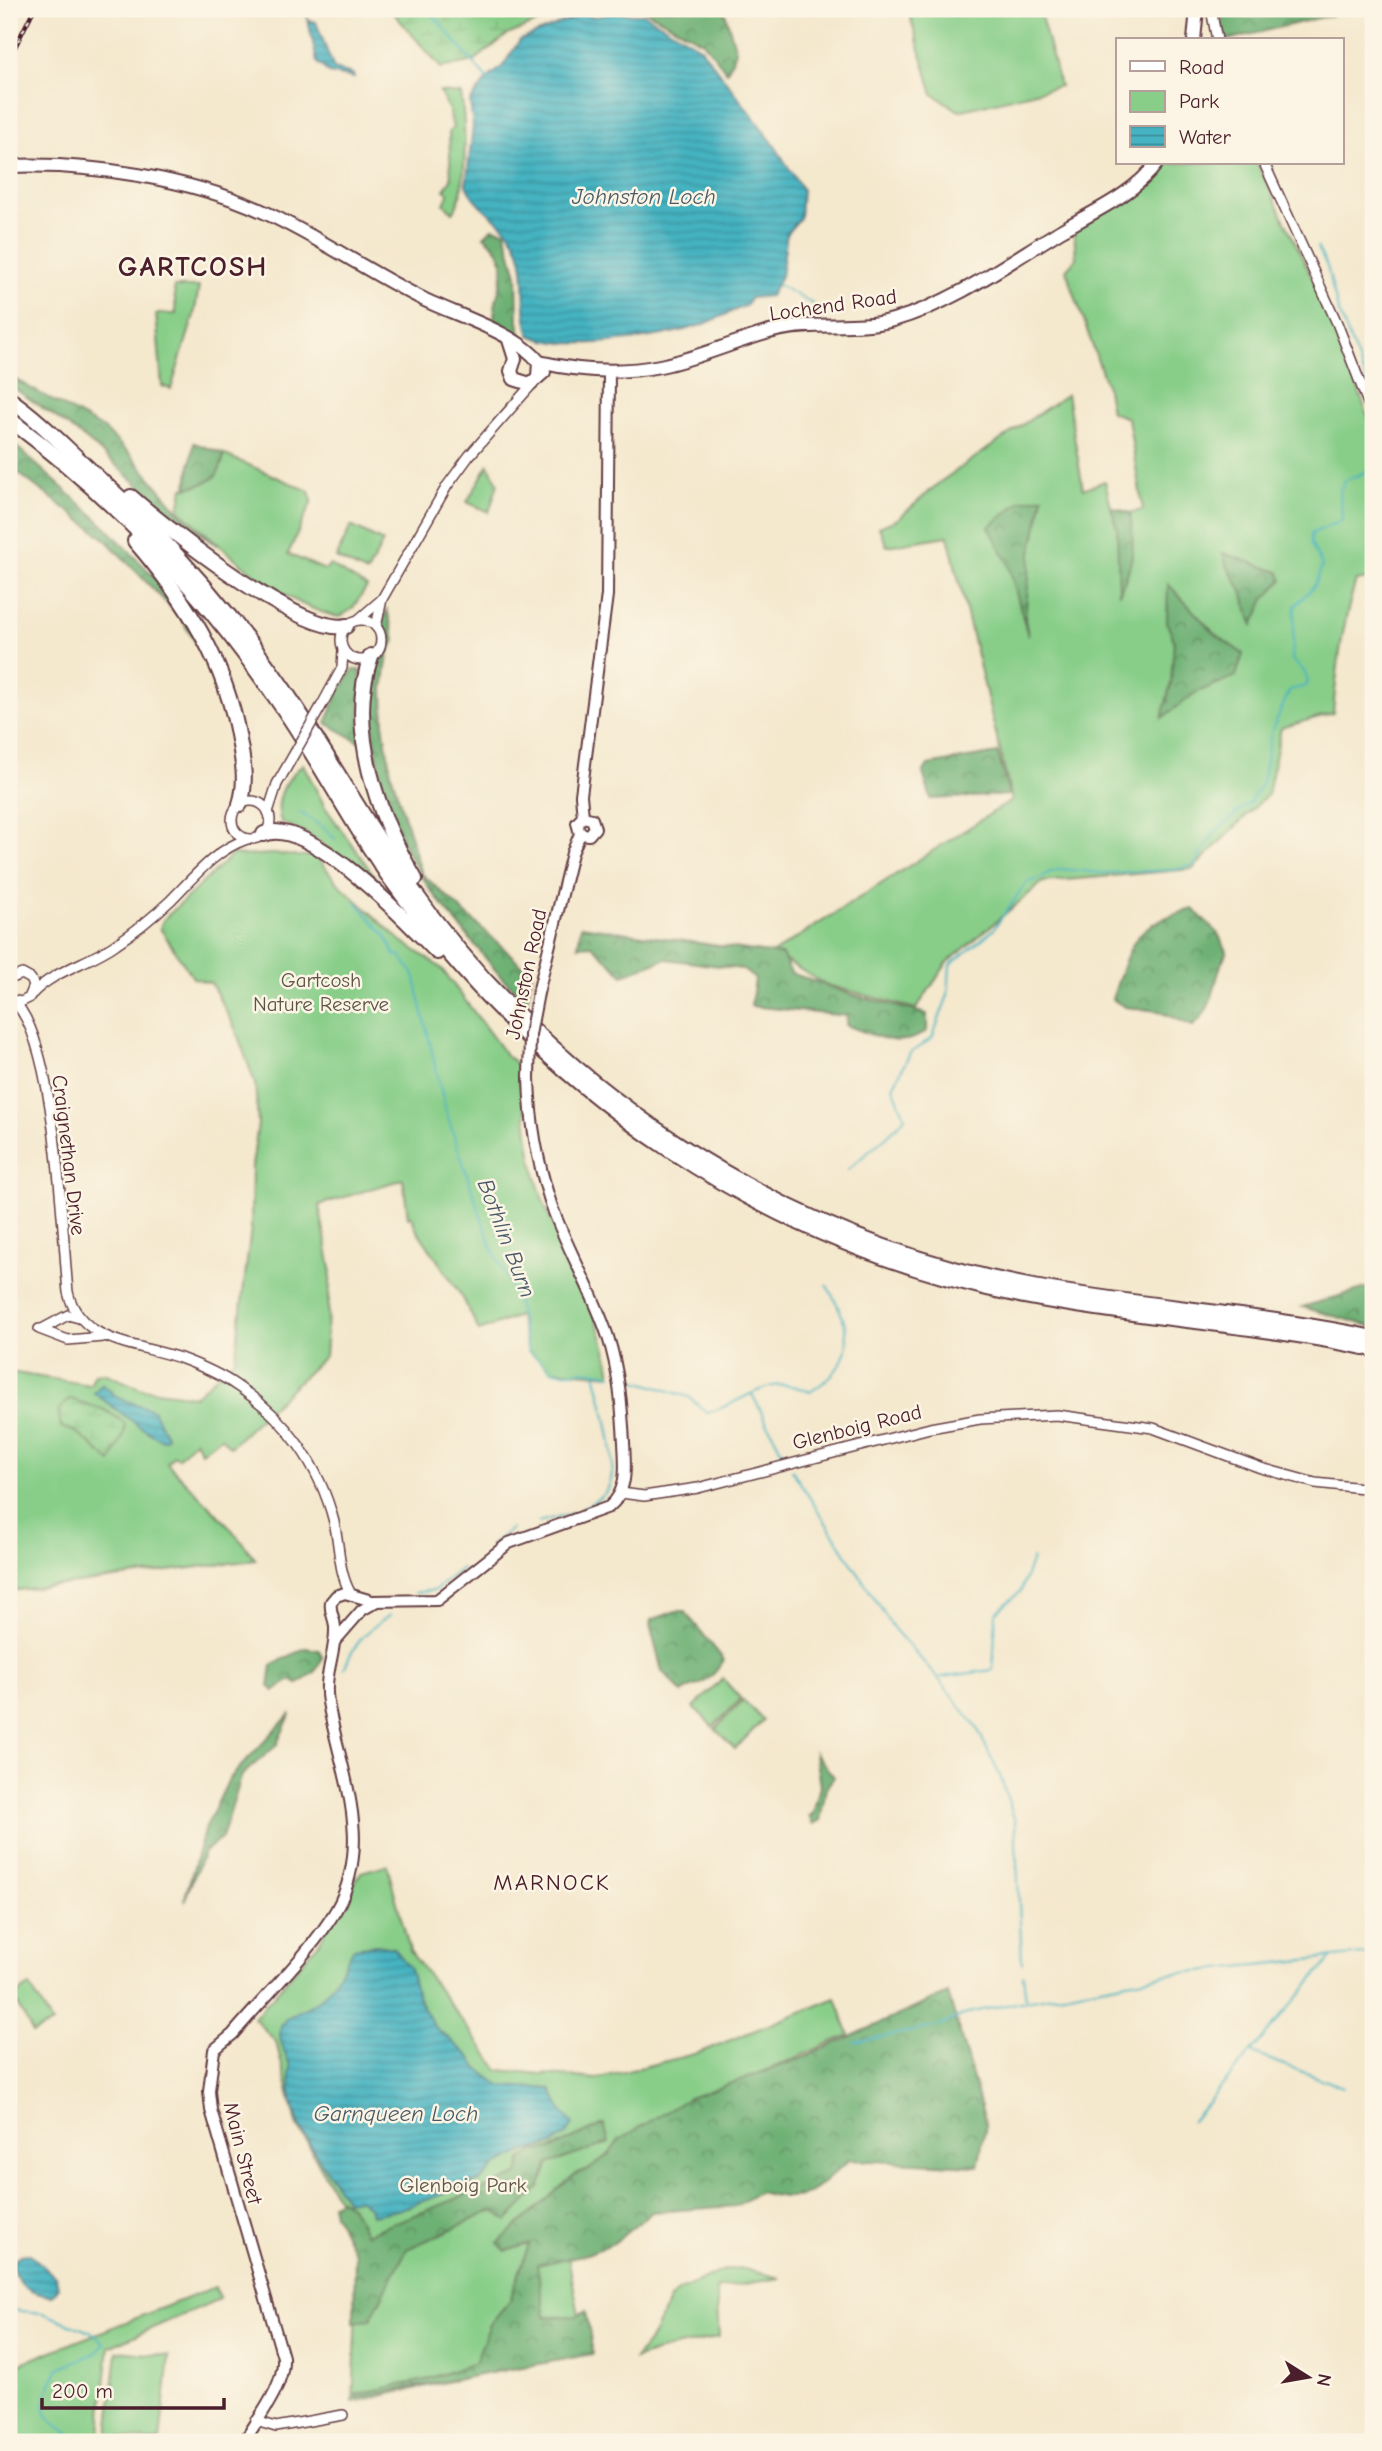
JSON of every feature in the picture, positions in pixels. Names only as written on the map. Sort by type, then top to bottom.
[{"type":"highway","points":[[12,402],[81,452],[134,500],[248,585],[309,620],[330,627],[352,623]]},
{"type":"highway","points":[[12,402],[65,444],[143,520],[206,588],[283,688],[382,846],[434,920],[483,978],[540,1036],[608,1093],[702,1159],[746,1185],[871,1241],[975,1274],[1026,1285],[1261,1318],[1373,1338]]},
{"type":"highway","points":[[9,421],[78,483],[132,538],[172,584],[195,620],[215,658],[234,713],[244,773],[244,802]]},
{"type":"highway","points":[[9,421],[62,461],[132,525],[217,618],[286,712],[389,876],[452,959],[524,1036]]},
{"type":"highway","points":[[365,658],[364,701],[368,759],[380,806],[397,848],[440,916],[540,1036]]},
{"type":"highway","points":[[264,834],[278,830],[288,831],[341,864],[386,901],[524,1036],[643,1135],[738,1193],[816,1231],[881,1257],[1027,1297],[1259,1328],[1373,1349]]},
{"type":"main road","points":[[1194,38],[1197,9]]},
{"type":"main road","name":"Lochend Road","points":[[535,359],[559,367],[609,372],[661,366],[780,329],[854,326],[892,320],[917,312],[971,285],[1106,204],[1136,184],[1156,164]]},
{"type":"main road","points":[[9,166],[105,172],[185,187],[264,212],[421,298],[509,340],[535,359],[537,379]]},
{"type":"main road","points":[[509,340],[515,359],[511,371],[517,382],[530,384],[559,367]]},
{"type":"main road","points":[[515,359],[535,359]]},
{"type":"main road","name":"Johnston Road","points":[[609,372],[607,595],[581,795],[583,817],[592,819],[595,828],[589,835],[580,834],[572,853],[538,993],[530,1035],[529,1078],[532,1117],[548,1191],[566,1242],[592,1294],[615,1362],[625,1450],[625,1481],[621,1493]]},
{"type":"main road","points":[[333,1643],[330,1606],[336,1596],[353,1595],[378,1601],[422,1602],[442,1598],[509,1543],[532,1532],[590,1516],[609,1507],[621,1493]]},
{"type":"main road","points":[[353,1595],[359,1605],[354,1618]]},
{"type":"main road","points":[[333,1643],[354,1618],[378,1601]]},
{"type":"main road","points":[[332,1616],[340,1622],[354,1618]]},
{"type":"main road","name":"Main Street","points":[[244,2442],[279,2380],[283,2357],[211,2110],[209,2091],[214,2050],[233,2034],[336,1909],[345,1890],[354,1851],[355,1824],[327,1701],[327,1679],[333,1643]]},
{"type":"street","points":[[1211,9],[1217,38]]},
{"type":"street","points":[[1265,164],[1337,324],[1373,416]]},
{"type":"street","points":[[337,678],[349,664],[365,658],[380,645],[376,627],[382,599],[456,473],[537,379]]},
{"type":"street","points":[[514,406],[517,382]]},
{"type":"street","points":[[10,999],[21,1002],[52,977],[98,957],[147,922],[220,852],[264,834],[270,824],[268,812],[277,784],[337,678],[343,662],[341,637],[352,623],[382,599]]},
{"type":"street","points":[[352,623],[376,627]]},
{"type":"street","points":[[343,648],[350,657],[365,658]]},
{"type":"street","points":[[220,852],[232,825],[233,813],[244,802],[277,784]]},
{"type":"street","points":[[244,802],[258,802],[268,812]]},
{"type":"street","points":[[232,825],[237,834],[247,839]]},
{"type":"street","points":[[9,979],[18,974],[52,977]]},
{"type":"street","name":"Craignethan Drive","points":[[28,976],[34,986],[29,1024],[52,1123],[68,1292],[81,1320]]},
{"type":"street","name":"Craignethan Drive","points":[[10,999],[29,1024]]},
{"type":"street","name":"Craignethan Drive","points":[[60,1320],[68,1292]]},
{"type":"street","points":[[104,1337],[81,1320],[68,1315],[40,1329],[68,1340],[104,1337],[179,1358],[213,1372],[237,1386],[270,1412],[304,1454],[322,1486],[334,1523],[341,1571],[353,1595]]},
{"type":"street","points":[[60,1320],[60,1336]]},
{"type":"street","points":[[76,1339],[83,1329],[81,1320]]},
{"type":"street","name":"Glenboig Road","points":[[621,1493],[644,1496],[698,1488],[930,1428],[980,1419],[1057,1415],[1153,1428],[1210,1446],[1261,1468],[1304,1480],[1373,1489]]},
{"type":"street","points":[[336,1596],[341,1571]]},
{"type":"street","points":[[256,2421],[276,2427],[343,2415]]},
{"type":"green space","points":[[390,9],[590,9],[551,17],[507,35],[474,61],[441,68]]},
{"type":"green space","points":[[642,9],[724,9],[736,51],[727,72],[703,42]]},
{"type":"green space","points":[[908,9],[1039,9],[1060,86],[959,111],[933,94]]},
{"type":"green space","points":[[1248,9],[1357,9],[1235,38],[1226,38],[1222,30],[1222,16]]},
{"type":"green space","points":[[440,92],[461,94],[464,173],[462,189],[453,212],[444,204],[449,193],[444,190],[451,179],[449,132],[453,128],[449,110]]},
{"type":"green space","points":[[1163,164],[1257,164],[1334,323],[1373,430],[1373,578],[1356,581],[1351,597],[1341,646],[1333,713],[1281,728],[1268,794],[1193,869],[1043,882],[947,963],[916,1009],[824,984],[773,953],[1012,800],[948,536],[887,546],[879,527],[898,519],[940,482],[1067,394],[1083,489],[1105,481],[1111,507],[1130,513],[1143,510],[1128,418],[1111,412],[1106,384],[1066,270],[1076,258],[1074,231],[1110,207]]},
{"type":"green space","points":[[492,228],[505,231],[517,275],[518,322],[522,337],[494,324],[503,266],[501,256],[484,236]]},
{"type":"green space","points":[[174,287],[199,287],[194,315],[171,389],[162,386],[156,314],[176,314]]},
{"type":"green space","points":[[9,376],[104,429],[130,454],[180,513],[218,546],[175,516],[85,439],[9,385]]},
{"type":"green space","points":[[9,440],[105,526],[170,593],[208,647],[215,674],[180,617],[104,538],[9,466]]},
{"type":"green space","points":[[194,443],[224,454],[217,475],[208,482],[186,488]]},
{"type":"green space","points":[[223,454],[309,491],[312,501],[288,554],[325,570],[330,565],[367,587],[352,609],[339,617],[293,600],[253,573],[179,510],[183,488],[198,484],[215,474]]},
{"type":"green space","points":[[488,465],[498,483],[489,512],[467,502]]},
{"type":"green space","points":[[1043,497],[1031,554],[1025,619],[1028,636],[1008,563],[989,527],[1021,501]]},
{"type":"green space","points":[[1111,507],[1130,513],[1132,525],[1130,564],[1119,594],[1117,528]]},
{"type":"green space","points":[[351,526],[383,542],[367,573],[336,558]]},
{"type":"green space","points":[[1223,553],[1279,572],[1282,580],[1265,599],[1253,625],[1241,589],[1226,564]]},
{"type":"green space","points":[[1168,584],[1215,634],[1243,654],[1236,676],[1195,693],[1162,718],[1171,683],[1174,641],[1167,623]]},
{"type":"green space","points":[[387,610],[395,640],[388,654],[383,689],[384,730],[391,773],[422,874],[532,974],[527,1000],[502,978],[431,891],[407,852],[395,825],[380,774],[370,709],[372,677],[382,654],[383,621]]},
{"type":"green space","points":[[353,670],[360,670],[361,677],[360,742],[326,723],[341,687]]},
{"type":"green space","points":[[998,753],[1009,795],[931,799],[923,773],[928,765]]},
{"type":"green space","points":[[303,764],[325,807],[384,889],[308,834],[281,822],[280,797],[291,776]]},
{"type":"green space","name":"Gartcosh Nature Reserve","points":[[233,854],[315,855],[338,883],[399,939],[441,968],[506,1055],[523,1069],[535,1173],[545,1206],[600,1331],[611,1375],[552,1370],[528,1351],[519,1316],[479,1331],[463,1298],[415,1227],[412,1216],[408,1217],[403,1179],[319,1205],[331,1269],[325,1356],[230,1447],[221,1437],[201,1452],[195,1440],[178,1458],[174,1455],[167,1463],[228,1525],[256,1560],[9,1591],[9,1372],[90,1385],[95,1374],[104,1373],[142,1389],[195,1396],[235,1359],[251,1228],[252,1166],[258,1123],[255,1083],[235,1028],[211,983],[193,978],[160,928],[163,920]]},
{"type":"green space","points":[[1193,909],[1217,932],[1227,951],[1211,1000],[1201,1018],[1193,1026],[1158,1011],[1125,1007],[1112,999],[1130,950],[1145,929],[1172,915]]},
{"type":"green space","points":[[581,926],[782,955],[791,973],[853,995],[927,1014],[927,1031],[917,1037],[897,1041],[877,1037],[846,1025],[847,1016],[751,1006],[755,979],[742,969],[665,959],[623,975],[592,945],[578,946]]},
{"type":"green space","points":[[1373,1286],[1373,1327],[1302,1307]]},
{"type":"green space","points":[[70,1399],[105,1410],[125,1423],[124,1434],[111,1462],[76,1432],[61,1427],[58,1410]]},
{"type":"green space","points":[[676,1611],[684,1611],[724,1660],[705,1681],[682,1693],[662,1671],[650,1625],[651,1620]]},
{"type":"green space","points":[[305,1648],[319,1650],[323,1657],[315,1672],[298,1684],[291,1680],[274,1691],[269,1686],[272,1665]]},
{"type":"green space","points":[[723,1679],[741,1699],[713,1727],[694,1707]]},
{"type":"green space","points":[[743,1700],[763,1720],[735,1749],[715,1729]]},
{"type":"green space","points":[[291,1713],[276,1746],[242,1775],[222,1838],[204,1852],[184,1901],[204,1831],[229,1779]]},
{"type":"green space","points":[[815,1753],[834,1777],[826,1788],[820,1820],[813,1824],[809,1816],[813,1814],[820,1786]]},
{"type":"green space","name":"Glenboig Park","points":[[387,1865],[410,1951],[499,2070],[596,2079],[698,2053],[836,1998],[849,2035],[711,2094],[566,2246],[586,2352],[353,2402],[358,2287],[355,2244],[347,2216],[297,2124],[276,2042],[254,2018],[318,1944],[361,1872]]},
{"type":"green space","points":[[30,1986],[52,2023],[33,2033],[13,1996]]},
{"type":"green space","points":[[948,1993],[986,2124],[978,2166],[849,2160],[818,2187],[800,2196],[776,2196],[759,2192],[736,2206],[652,2212],[614,2243],[587,2254],[537,2265],[545,2317],[577,2316],[586,2310],[593,2354],[356,2398],[356,2394],[425,2380],[475,2363],[490,2324],[510,2300],[529,2244],[506,2251],[498,2243],[575,2174],[591,2168],[610,2153],[619,2140],[689,2098],[805,2057]]},
{"type":"green space","points":[[604,2124],[609,2143],[549,2164],[539,2188],[507,2221],[494,2210],[407,2249],[370,2320],[354,2322],[355,2254],[334,2214],[332,2204],[340,2200],[351,2206],[366,2234],[518,2175],[521,2159],[534,2151],[551,2149]]},
{"type":"green space","points":[[740,2268],[780,2278],[716,2289],[719,2337],[661,2350],[635,2359],[652,2337],[670,2299],[680,2290],[724,2270]]},
{"type":"green space","points":[[215,2287],[219,2299],[109,2347],[99,2442],[10,2442],[9,2368]]},
{"type":"green space","points":[[117,2351],[169,2356],[160,2441],[108,2436]]},
{"type":"water","name":"Johnston Loch","points":[[614,13],[644,14],[700,47],[773,143],[802,189],[800,218],[787,233],[781,276],[770,296],[750,298],[747,305],[708,323],[663,335],[615,342],[568,343],[547,340],[530,335],[518,248],[507,230],[477,202],[466,185],[473,126],[470,102],[487,79],[502,67],[520,40],[581,15],[595,17]]},
{"type":"water","points":[[308,20],[316,22],[334,69],[353,74],[354,78],[329,73],[317,62]]},
{"type":"water","points":[[102,1384],[118,1398],[153,1410],[167,1437],[163,1440],[148,1432],[94,1393]]},
{"type":"water","name":"Garnqueen Loch","points":[[376,1945],[394,1948],[409,1967],[418,1998],[434,2026],[471,2058],[477,2068],[500,2086],[551,2089],[562,2111],[573,2124],[567,2134],[553,2144],[523,2152],[496,2165],[482,2180],[398,2210],[371,2215],[369,2207],[359,2199],[346,2201],[298,2122],[290,2086],[291,2066],[284,2051],[280,2031],[282,2024],[293,2014],[324,1995],[354,1948]]},
{"type":"water","points":[[30,2254],[56,2278],[58,2288],[53,2296],[31,2291],[17,2278],[11,2263],[20,2255]]},
{"type":"waterway","points":[[428,9],[487,79]]},
{"type":"waterway","points":[[1317,247],[1327,266],[1338,310],[1373,397]]},
{"type":"waterway","points":[[777,284],[825,311]]},
{"type":"waterway","name":"Bothlin Burn","points":[[848,1170],[892,1132],[905,1117],[893,1087],[910,1053],[932,1038],[948,995],[950,965],[993,930],[1027,882],[1062,869],[1102,873],[1175,870],[1194,865],[1214,833],[1250,802],[1262,783],[1271,732],[1290,690],[1306,686],[1308,682],[1304,671],[1292,660],[1295,606],[1315,585],[1322,566],[1311,543],[1311,534],[1342,520],[1340,491],[1344,481],[1373,469]]},
{"type":"waterway","name":"Bothlin Burn","points":[[299,812],[324,828],[335,839]]},
{"type":"waterway","name":"Bothlin Burn","points":[[356,902],[386,936],[395,956],[400,955],[414,975],[446,1112],[491,1246],[515,1293],[528,1351],[552,1370],[563,1373],[587,1370],[612,1375]]},
{"type":"waterway","name":"Bothlin Burn","points":[[621,1376],[689,1397],[707,1413],[769,1387],[781,1385],[810,1392],[836,1370],[847,1345],[843,1317],[827,1286]]},
{"type":"waterway","points":[[581,1509],[604,1494],[610,1483],[612,1469],[610,1435],[595,1372]]},
{"type":"waterway","points":[[752,1394],[782,1452]]},
{"type":"waterway","points":[[792,1470],[894,1629],[938,1678],[977,1728],[1000,1776],[1015,1821],[1022,1963]]},
{"type":"waterway","points":[[538,1522],[573,1513]]},
{"type":"waterway","points":[[490,1546],[511,1529]]},
{"type":"waterway","points":[[941,1677],[993,1670],[996,1613],[1021,1591],[1032,1558]]},
{"type":"waterway","points":[[415,1593],[435,1590],[462,1568]]},
{"type":"waterway","points":[[344,1669],[362,1638],[390,1615]]},
{"type":"waterway","points":[[1023,1975],[1026,2001],[1170,1974],[1373,1953]]},
{"type":"waterway","points":[[1192,2121],[1332,1957]]},
{"type":"waterway","points":[[854,2042],[939,2026],[972,2012],[1026,2001]]},
{"type":"waterway","points":[[1252,2053],[1343,2087]]},
{"type":"waterway","points":[[9,2310],[43,2313],[95,2334],[105,2344],[96,2353],[59,2368],[46,2396],[46,2413],[51,2420],[84,2442]]},
{"type":"waterway","points":[[65,2442],[68,2433]]},
{"type":"railway","points":[[9,59],[34,9]]},
{"type":"district","name":"GARTCOSH","points":[[193,266]]},
{"type":"district","name":"MARNOCK","points":[[552,1882]]}]
